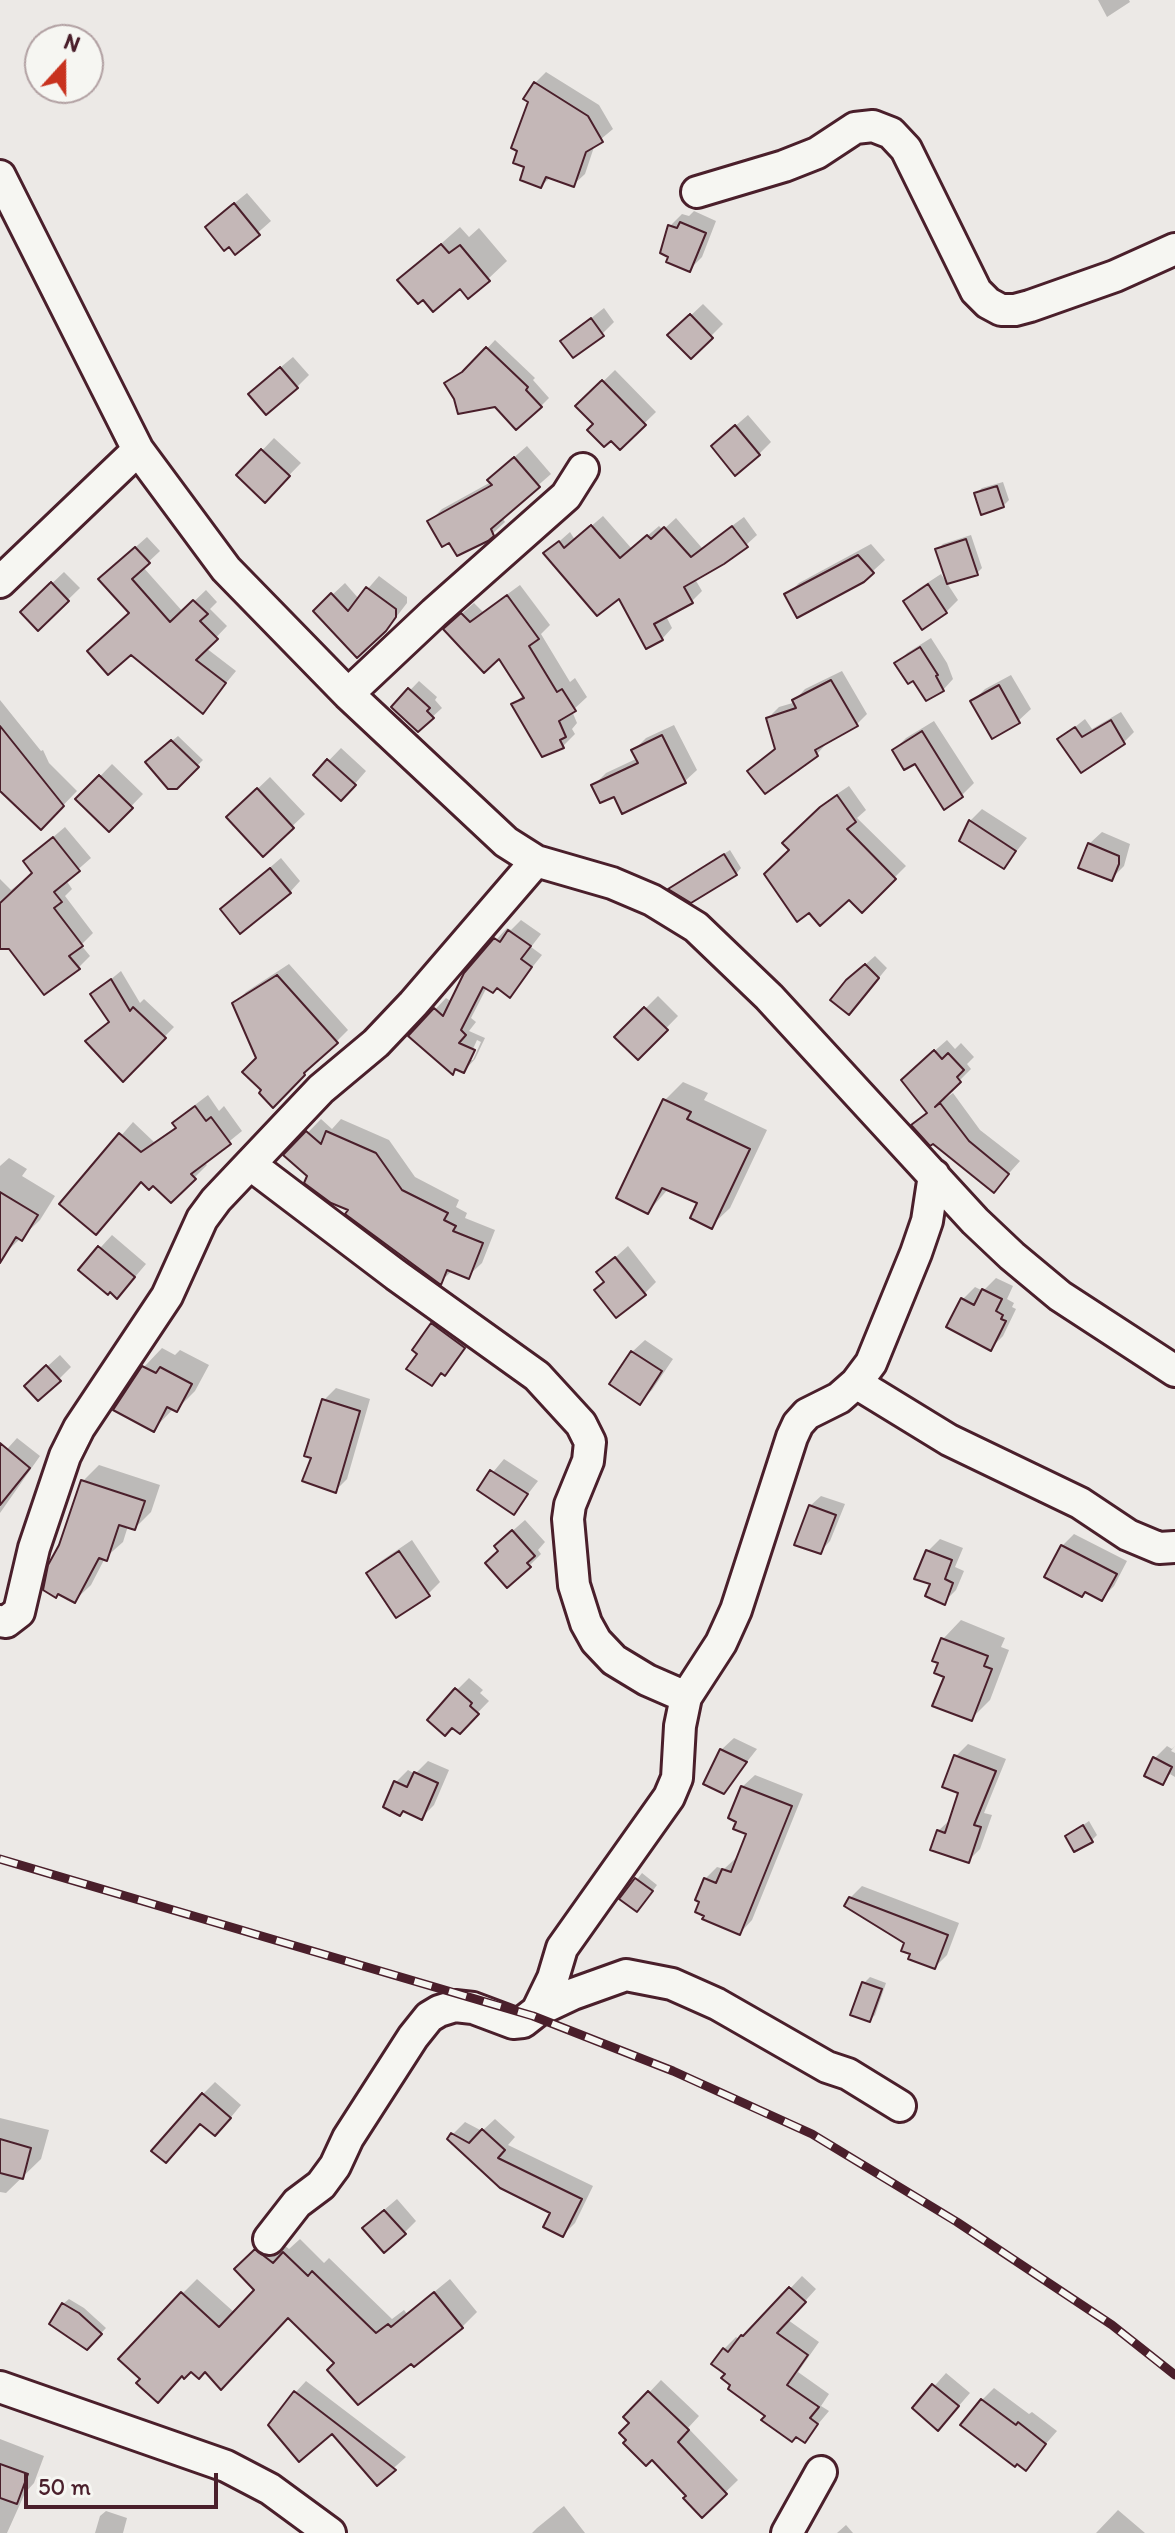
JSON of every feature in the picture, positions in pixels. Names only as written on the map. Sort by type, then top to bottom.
[{"type":"street","points":[[697,192],[784,166],[817,153],[855,128],[873,126],[891,133],[906,149],[976,291],[1001,310],[1015,310],[1044,301],[1115,276],[1175,249]]},
{"type":"street","points":[[0,176],[138,450],[226,569],[348,694],[506,842],[536,861],[612,883],[652,900],[696,927],[769,997],[1002,1248],[1060,1296],[1175,1371]]},
{"type":"street","points":[[0,582],[138,450]]},
{"type":"street","points":[[348,694],[566,496],[583,469]]},
{"type":"street","points":[[0,1621],[6,1622],[19,1612],[34,1548],[65,1456],[79,1428],[167,1296],[202,1219],[216,1200],[321,1089],[376,1043],[413,1004],[536,861]]},
{"type":"street","points":[[251,1165],[396,1275],[537,1376],[581,1424],[590,1442],[588,1461],[570,1505],[568,1519],[574,1585],[586,1623],[596,1641],[614,1660],[647,1680],[686,1697]]},
{"type":"street","points":[[537,2011],[553,1978],[562,1948],[669,1797],[677,1778],[680,1726],[686,1697],[721,1643],[736,1610],[781,1466],[798,1424],[807,1414],[839,1398],[856,1383],[871,1363],[927,1221],[934,1175]]},
{"type":"street","points":[[856,1383],[949,1440],[1080,1503],[1128,1535],[1159,1548],[1175,1547]]},
{"type":"street","points":[[269,2239],[297,2203],[321,2185],[335,2166],[348,2138],[413,2037],[429,2017],[455,2006],[473,2008],[513,2023],[523,2022],[537,2011],[573,1994],[626,1975],[672,1984],[717,2004],[827,2067],[848,2074],[900,2106]]},
{"type":"street","points":[[0,2387],[226,2466],[270,2489],[322,2530]]},
{"type":"street","points":[[787,2533],[821,2472]]},
{"type":"building","points":[[534,82],[588,116],[603,142],[586,152],[574,187],[546,177],[541,188],[520,180],[524,167],[513,163],[517,151],[511,148],[528,102],[523,99]]},
{"type":"building","points":[[234,203],[260,235],[235,255],[229,247],[224,251],[205,227]]},
{"type":"building","points":[[680,222],[706,233],[690,272],[666,262],[668,257],[660,253],[668,225],[677,228]]},
{"type":"building","points":[[441,244],[449,253],[460,245],[490,281],[468,299],[460,289],[433,312],[423,300],[418,304],[397,280]]},
{"type":"building","points":[[690,314],[713,338],[691,359],[667,335]]},
{"type":"building","points":[[591,318],[604,336],[573,358],[560,341]]},
{"type":"building","points":[[486,347],[528,387],[526,390],[542,407],[516,430],[495,407],[458,414],[454,399],[444,383],[462,372]]},
{"type":"building","points":[[280,367],[298,388],[266,415],[248,394]]},
{"type":"building","points":[[602,380],[646,425],[620,450],[611,441],[604,447],[587,430],[593,424],[575,406]]},
{"type":"building","points":[[735,425],[760,455],[735,476],[711,446]]},
{"type":"building","points":[[261,449],[290,476],[265,503],[236,475]]},
{"type":"building","points":[[514,457],[540,487],[491,529],[494,536],[488,541],[457,556],[449,543],[442,547],[427,521],[492,485],[487,480]]},
{"type":"building","points":[[997,486],[1004,507],[981,515],[974,493]]},
{"type":"building","points":[[591,525],[620,558],[647,535],[651,539],[664,527],[691,557],[732,526],[748,547],[684,587],[693,603],[654,624],[663,640],[646,649],[619,599],[597,616],[543,553],[559,541],[564,548]]},
{"type":"building","points":[[966,539],[978,575],[947,584],[935,549]]},
{"type":"building","points":[[135,547],[150,563],[132,579],[170,622],[193,600],[208,614],[200,621],[218,639],[196,660],[226,683],[203,714],[131,655],[108,675],[87,651],[129,613],[98,579]]},
{"type":"building","points":[[858,555],[874,573],[864,582],[797,618],[784,594]]},
{"type":"building","points":[[51,582],[69,601],[38,631],[20,612]]},
{"type":"building","points":[[928,584],[947,613],[922,630],[903,601]]},
{"type":"building","points":[[366,587],[396,609],[396,617],[386,631],[357,658],[313,611],[331,593],[348,611]]},
{"type":"building","points":[[507,595],[539,639],[529,646],[557,692],[562,689],[576,711],[559,721],[566,737],[560,740],[564,748],[542,757],[511,704],[524,698],[499,659],[484,673],[443,629],[461,613],[470,622]]},
{"type":"building","points":[[920,647],[944,691],[926,701],[913,681],[908,684],[894,663]]},
{"type":"building","points":[[831,680],[858,726],[815,750],[818,756],[765,794],[747,771],[775,749],[766,718],[796,708],[792,700]]},
{"type":"building","points":[[999,685],[1020,723],[992,739],[970,701]]},
{"type":"building","points":[[408,688],[430,708],[427,711],[434,718],[418,732],[391,707]]},
{"type":"building","points":[[1111,720],[1125,744],[1081,773],[1057,739],[1075,727],[1082,737]]},
{"type":"building","points":[[0,726],[64,806],[41,830],[0,791]]},
{"type":"building","points":[[922,731],[963,797],[944,810],[915,764],[904,770],[892,750]]},
{"type":"building","points":[[662,735],[686,783],[622,814],[614,797],[600,803],[591,785],[638,763],[631,750]]},
{"type":"building","points":[[171,740],[199,767],[177,789],[168,789],[145,762]]},
{"type":"building","points":[[327,759],[356,785],[341,801],[313,775]]},
{"type":"building","points":[[99,775],[133,808],[109,832],[75,799]]},
{"type":"building","points":[[257,788],[294,828],[263,857],[226,817]]},
{"type":"building","points":[[837,795],[856,822],[847,829],[896,879],[862,913],[849,900],[820,926],[809,913],[797,922],[764,874],[789,850],[782,843]]},
{"type":"building","points":[[969,820],[1016,851],[1004,869],[959,841]]},
{"type":"building","points":[[53,837],[80,871],[54,892],[62,902],[54,908],[83,946],[69,956],[80,969],[44,995],[9,949],[0,949],[0,903],[32,873],[23,861]]},
{"type":"building","points":[[1088,843],[1119,856],[1112,881],[1078,868]]},
{"type":"building","points":[[724,854],[737,875],[691,903],[668,889]]},
{"type":"building","points":[[270,868],[291,893],[240,934],[220,909]]},
{"type":"building","points":[[508,930],[531,946],[521,959],[532,967],[510,998],[497,988],[493,993],[483,987],[461,1030],[466,1035],[459,1043],[475,1050],[464,1073],[455,1069],[453,1075],[408,1036],[434,1008],[443,1016],[464,973],[494,938],[500,942]]},
{"type":"building","points":[[865,964],[879,978],[849,1015],[830,1000],[846,980]]},
{"type":"building","points":[[277,975],[338,1043],[304,1073],[273,1108],[259,1093],[261,1090],[242,1072],[256,1058],[232,1003]]},
{"type":"building","points":[[111,979],[130,1011],[133,1007],[166,1038],[123,1082],[85,1041],[109,1022],[90,994]]},
{"type":"building","points":[[644,1007],[668,1030],[638,1060],[614,1037]]},
{"type":"building","points":[[934,1050],[942,1059],[948,1053],[964,1070],[957,1077],[961,1082],[935,1107],[940,1103],[969,1141],[1009,1174],[994,1193],[933,1144],[930,1146],[911,1125],[927,1113],[901,1080]]},
{"type":"building","points":[[663,1099],[691,1112],[687,1119],[750,1149],[712,1229],[690,1218],[697,1203],[662,1188],[648,1214],[616,1198]]},
{"type":"building","points":[[195,1106],[206,1121],[211,1117],[231,1144],[191,1174],[196,1179],[171,1203],[153,1186],[149,1190],[141,1182],[96,1235],[59,1204],[119,1133],[141,1152],[176,1128],[172,1123]]},
{"type":"building","points":[[306,1131],[321,1144],[326,1131],[376,1153],[402,1190],[448,1213],[444,1220],[456,1226],[453,1231],[483,1243],[469,1279],[447,1270],[441,1285],[345,1214],[348,1210],[331,1203],[304,1183],[307,1176],[283,1155]]},
{"type":"building","points":[[0,1192],[38,1215],[22,1241],[16,1237],[0,1263]]},
{"type":"building","points":[[98,1246],[135,1277],[117,1299],[78,1270]]},
{"type":"building","points":[[615,1257],[646,1295],[616,1318],[594,1290],[604,1282],[596,1272]]},
{"type":"building","points":[[982,1289],[1002,1299],[996,1311],[1006,1321],[991,1351],[946,1327],[961,1298],[974,1305]]},
{"type":"building","points":[[431,1323],[465,1348],[445,1376],[441,1373],[432,1386],[406,1369],[417,1354],[412,1350]]},
{"type":"building","points":[[631,1351],[662,1371],[640,1405],[609,1384]]},
{"type":"building","points":[[46,1365],[61,1381],[38,1401],[24,1386]]},
{"type":"building","points":[[142,1366],[156,1373],[160,1367],[192,1384],[177,1412],[167,1407],[154,1432],[113,1410]]},
{"type":"building","points":[[322,1399],[360,1411],[336,1493],[302,1481],[311,1458],[304,1456]]},
{"type":"building","points":[[0,1443],[30,1468],[0,1505]]},
{"type":"building","points":[[490,1470],[528,1494],[514,1515],[477,1490]]},
{"type":"building","points":[[81,1480],[145,1501],[135,1530],[119,1525],[107,1561],[99,1558],[75,1603],[58,1594],[56,1598],[43,1590],[48,1565],[59,1545]]},
{"type":"building","points":[[809,1505],[836,1515],[821,1554],[794,1545]]},
{"type":"building","points":[[512,1530],[535,1556],[527,1563],[531,1567],[507,1588],[485,1563],[498,1551],[494,1546]]},
{"type":"building","points":[[1061,1545],[1117,1574],[1102,1601],[1085,1592],[1082,1597],[1044,1577]]},
{"type":"building","points":[[926,1550],[952,1560],[945,1579],[953,1583],[945,1605],[925,1596],[930,1584],[914,1579]]},
{"type":"building","points":[[399,1551],[430,1596],[396,1618],[366,1573]]},
{"type":"building","points":[[941,1638],[988,1656],[984,1666],[992,1669],[972,1721],[932,1706],[944,1677],[934,1673],[938,1663],[932,1661]]},
{"type":"building","points":[[455,1688],[479,1714],[460,1734],[452,1728],[445,1736],[427,1720]]},
{"type":"building","points":[[720,1749],[747,1762],[724,1794],[703,1784]]},
{"type":"building","points":[[954,1755],[996,1771],[974,1825],[981,1827],[969,1863],[930,1850],[937,1830],[945,1833],[958,1793],[942,1787]]},
{"type":"building","points":[[1153,1757],[1172,1767],[1163,1785],[1144,1776]]},
{"type":"building","points":[[414,1772],[438,1783],[422,1820],[403,1811],[400,1816],[383,1807],[394,1781],[407,1787]]},
{"type":"building","points":[[741,1786],[792,1806],[740,1935],[702,1919],[704,1916],[695,1912],[699,1902],[695,1900],[704,1878],[716,1883],[722,1869],[731,1872],[746,1834],[733,1829],[736,1822],[728,1818]]},
{"type":"building","points":[[1083,1825],[1093,1842],[1074,1852],[1065,1836]]},
{"type":"building","points":[[635,1878],[653,1891],[637,1912],[619,1899]]},
{"type":"building","points":[[849,1897],[948,1935],[935,1969],[908,1959],[910,1954],[901,1951],[904,1943],[844,1906]]},
{"type":"building","points":[[862,1982],[882,1989],[870,2022],[850,2015]]},
{"type":"building","points":[[202,2093],[231,2118],[215,2136],[200,2124],[166,2163],[151,2151]]},
{"type":"building","points":[[482,2129],[505,2150],[498,2158],[582,2199],[563,2237],[543,2227],[550,2213],[500,2188],[447,2139],[451,2133],[469,2143]]},
{"type":"building","points":[[0,2139],[31,2148],[23,2179],[0,2173]]},
{"type":"building","points":[[384,2210],[406,2234],[384,2253],[362,2228]]},
{"type":"building","points":[[255,2249],[273,2263],[283,2252],[308,2276],[312,2271],[376,2333],[388,2324],[391,2327],[434,2292],[463,2328],[414,2367],[411,2364],[358,2405],[327,2370],[334,2363],[288,2318],[221,2390],[205,2372],[199,2379],[191,2372],[184,2379],[182,2376],[158,2403],[136,2383],[140,2379],[118,2359],[181,2292],[219,2327],[254,2290],[234,2269]]},
{"type":"building","points":[[789,2287],[806,2302],[777,2333],[808,2355],[787,2385],[819,2407],[810,2418],[818,2424],[805,2443],[796,2437],[792,2442],[761,2420],[765,2416],[728,2389],[730,2385],[721,2378],[725,2374],[711,2364],[723,2348],[728,2352]]},
{"type":"building","points":[[62,2303],[79,2313],[102,2334],[87,2350],[49,2324]]},
{"type":"building","points":[[932,2384],[959,2406],[938,2431],[912,2408]]},
{"type":"building","points":[[294,2391],[396,2470],[377,2486],[332,2434],[299,2462],[268,2425]]},
{"type":"building","points":[[648,2391],[689,2430],[678,2442],[727,2494],[702,2518],[652,2460],[646,2466],[623,2443],[626,2440],[619,2433],[629,2423],[623,2417]]},
{"type":"building","points":[[981,2399],[1046,2444],[1026,2471],[1017,2464],[1015,2467],[960,2425]]},
{"type":"building","points":[[0,2464],[28,2474],[17,2504],[0,2498]]},
{"type":"railway","points":[[0,1859],[533,2016],[673,2071],[812,2134],[957,2222],[1112,2325],[1175,2375]]}]
